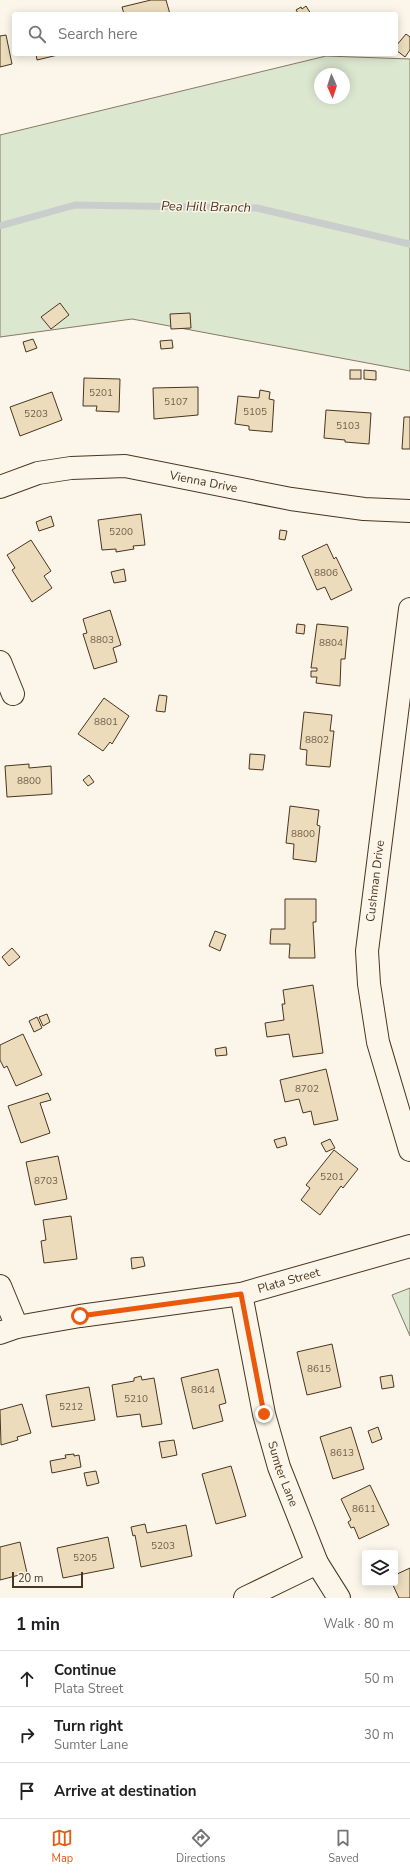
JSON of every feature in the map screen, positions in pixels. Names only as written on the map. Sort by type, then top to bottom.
[{"type":"street","name":"Vienna Drive","points":[[0,487],[38,473],[71,468],[125,466],[290,499],[364,509],[410,511]]},
{"type":"street","name":"Cushman Drive","points":[[410,609],[367,951],[369,984],[378,1042],[410,1150]]},
{"type":"street","points":[[0,662],[13,694]]},
{"type":"street","name":"Plata Street","points":[[9,1330],[95,1314],[241,1294],[410,1246]]},
{"type":"street","points":[[0,1286],[9,1330]]},
{"type":"street","name":"Sumter Lane","points":[[241,1294],[264,1414],[279,1467],[317,1563],[339,1598]]},
{"type":"street","points":[[245,1598],[317,1563]]},
{"type":"green space","points":[[326,56],[410,59],[410,371],[132,319],[0,337],[0,135]]},
{"type":"green space","points":[[410,1288],[410,1336],[392,1295]]},
{"type":"building","points":[[151,0],[166,0],[169,12],[123,12],[122,7]]},
{"type":"building","points":[[306,6],[310,12],[297,12],[296,10],[301,7],[302,9]]},
{"type":"building","points":[[406,34],[410,37],[410,50],[405,57],[398,52],[398,44]]},
{"type":"building","points":[[6,35],[12,64],[0,67],[0,36]]},
{"type":"building","points":[[36,56],[54,56],[37,60]]},
{"type":"building","points":[[60,303],[69,315],[51,329],[41,317]]},
{"type":"building","points":[[190,313],[191,328],[171,329],[170,314]]},
{"type":"building","points":[[33,339],[37,348],[26,352],[23,342]]},
{"type":"building","points":[[172,340],[173,348],[161,349],[160,341]]},
{"type":"building","points":[[350,370],[361,370],[361,379],[350,379]]},
{"type":"building","points":[[364,370],[376,371],[376,380],[364,379]]},
{"type":"building","points":[[84,378],[120,379],[119,412],[96,411],[97,406],[83,406]]},
{"type":"building","points":[[198,387],[198,415],[154,419],[153,388]]},
{"type":"building","points":[[260,390],[270,392],[269,399],[274,400],[272,432],[249,430],[249,426],[235,424],[238,396],[259,398]]},
{"type":"building","points":[[52,392],[62,420],[20,436],[10,407]]},
{"type":"building","points":[[326,410],[371,413],[369,444],[324,438]]},
{"type":"building","points":[[404,417],[410,417],[410,449],[402,449]]},
{"type":"building","points":[[141,514],[145,545],[133,546],[134,549],[116,552],[116,549],[102,550],[98,520]]},
{"type":"building","points":[[51,516],[54,526],[39,531],[36,522]]},
{"type":"building","points":[[280,530],[287,531],[285,540],[279,539]]},
{"type":"building","points":[[31,540],[51,571],[44,576],[52,588],[32,602],[12,570],[15,568],[7,555]]},
{"type":"building","points":[[327,544],[334,559],[336,557],[352,590],[331,600],[325,587],[317,590],[302,556]]},
{"type":"building","points":[[124,569],[126,581],[114,583],[111,572]]},
{"type":"building","points":[[110,610],[121,645],[113,648],[117,662],[94,669],[83,634],[87,633],[83,619]]},
{"type":"building","points":[[297,624],[305,625],[304,634],[296,633]]},
{"type":"building","points":[[317,624],[348,627],[345,659],[341,659],[340,686],[316,683],[317,677],[311,677],[311,671],[317,671],[317,668],[311,668]]},
{"type":"building","points":[[159,695],[167,696],[165,712],[156,711]]},
{"type":"building","points":[[104,698],[129,716],[112,744],[110,742],[103,751],[78,734]]},
{"type":"building","points":[[304,712],[332,715],[330,731],[334,731],[330,767],[306,765],[307,750],[300,749]]},
{"type":"building","points":[[250,754],[265,755],[263,770],[249,769]]},
{"type":"building","points":[[29,764],[29,768],[51,766],[52,794],[7,797],[5,766]]},
{"type":"building","points":[[89,775],[94,782],[88,786],[83,780]]},
{"type":"building","points":[[290,806],[319,810],[317,825],[320,826],[316,862],[293,859],[294,844],[286,843]]},
{"type":"building","points":[[285,899],[316,899],[316,922],[313,922],[315,958],[289,958],[290,944],[270,944],[271,929],[285,929]]},
{"type":"building","points":[[215,931],[226,935],[220,951],[209,946]]},
{"type":"building","points":[[12,948],[20,957],[9,966],[2,957]]},
{"type":"building","points":[[313,985],[323,1053],[293,1057],[289,1034],[267,1037],[265,1023],[284,1020],[282,1004],[285,1004],[283,990]]},
{"type":"building","points":[[47,1014],[50,1022],[43,1026],[39,1017]]},
{"type":"building","points":[[37,1017],[42,1028],[34,1032],[29,1021]]},
{"type":"building","points":[[23,1034],[42,1075],[16,1086],[7,1066],[4,1068],[0,1060],[0,1045]]},
{"type":"building","points":[[226,1047],[227,1055],[216,1056],[215,1049]]},
{"type":"building","points":[[326,1069],[338,1120],[314,1125],[311,1111],[303,1113],[299,1099],[285,1102],[280,1080]]},
{"type":"building","points":[[48,1093],[51,1100],[40,1103],[50,1133],[21,1143],[8,1106]]},
{"type":"building","points":[[285,1137],[287,1145],[277,1148],[274,1140]]},
{"type":"building","points":[[330,1139],[335,1148],[326,1152],[321,1143]]},
{"type":"building","points":[[334,1150],[358,1169],[343,1188],[341,1186],[320,1215],[301,1200],[310,1188],[306,1185]]},
{"type":"building","points":[[58,1156],[67,1199],[35,1205],[26,1162]]},
{"type":"building","points":[[71,1216],[77,1259],[44,1263],[41,1241],[46,1240],[43,1220]]},
{"type":"building","points":[[143,1257],[145,1266],[132,1269],[131,1258]]},
{"type":"building","points":[[332,1344],[341,1387],[307,1395],[297,1352]]},
{"type":"building","points":[[218,1369],[226,1403],[219,1405],[223,1421],[193,1429],[181,1378]]},
{"type":"building","points":[[392,1375],[394,1387],[382,1389],[380,1377]]},
{"type":"building","points":[[141,1376],[142,1380],[154,1378],[162,1424],[142,1427],[140,1414],[117,1417],[112,1385],[134,1381],[134,1378]]},
{"type":"building","points":[[89,1387],[95,1420],[52,1427],[46,1395]]},
{"type":"building","points":[[22,1404],[31,1433],[17,1437],[18,1440],[1,1445],[0,1410]]},
{"type":"building","points":[[351,1427],[364,1469],[333,1479],[320,1437]]},
{"type":"building","points":[[378,1427],[382,1439],[372,1443],[368,1431]]},
{"type":"building","points":[[174,1440],[177,1455],[162,1458],[159,1442]]},
{"type":"building","points":[[74,1454],[74,1456],[79,1455],[81,1467],[52,1473],[50,1461],[66,1458],[65,1455]]},
{"type":"building","points":[[231,1466],[246,1516],[216,1524],[202,1474]]},
{"type":"building","points":[[96,1471],[99,1483],[87,1486],[84,1473]]},
{"type":"building","points":[[370,1485],[389,1525],[359,1539],[354,1527],[351,1528],[348,1522],[351,1520],[341,1499]]},
{"type":"building","points":[[145,1524],[147,1533],[186,1525],[192,1556],[141,1567],[135,1535],[133,1536],[131,1527]]},
{"type":"building","points":[[108,1537],[114,1568],[63,1578],[57,1548]]},
{"type":"building","points":[[20,1542],[27,1573],[0,1580],[0,1547]]},
{"type":"building","points":[[410,1568],[410,1598],[399,1598],[393,1586],[398,1586],[398,1574]]},
{"type":"waterway","name":"Pea Hill Branch","points":[[0,226],[75,205],[257,208],[410,244]]},
{"type":"route","points":[[80,1316],[241,1294],[264,1414]]}]
